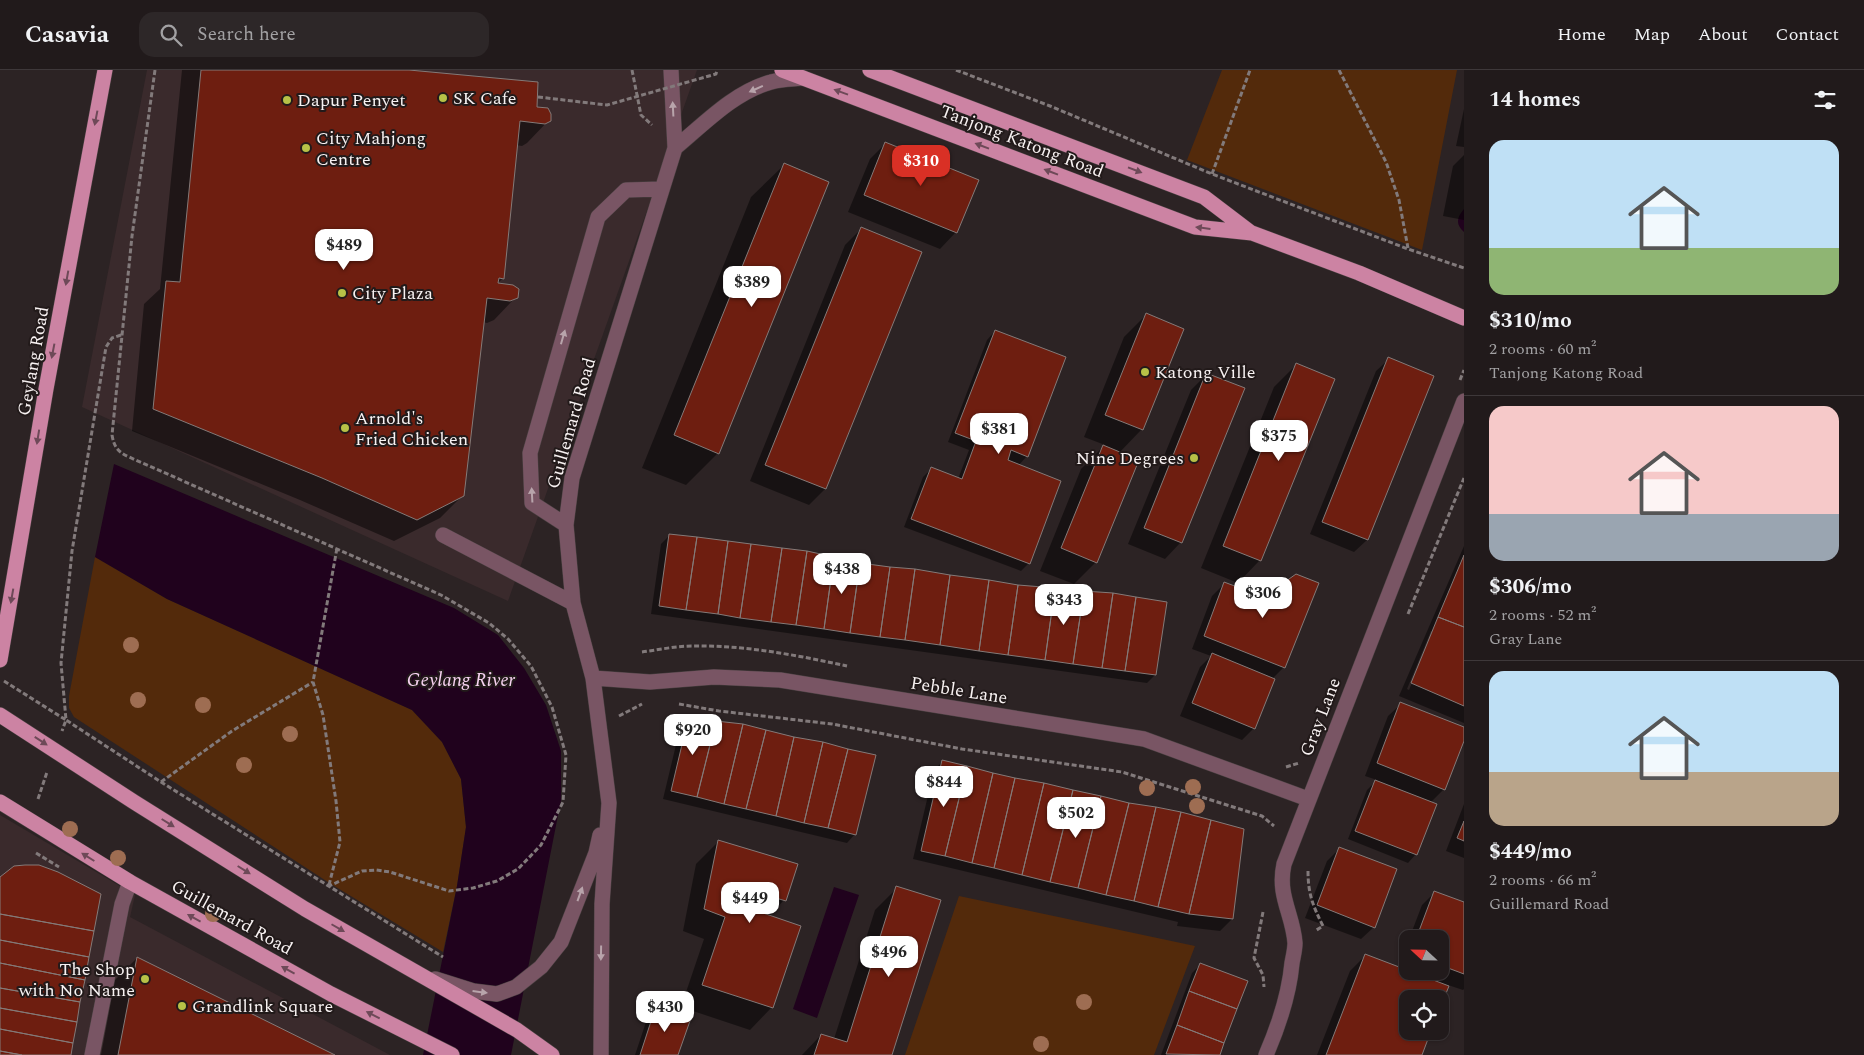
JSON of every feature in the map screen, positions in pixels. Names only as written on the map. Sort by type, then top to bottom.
[{"type":"main road","name":"Geylang Road","points":[[0,660],[46,389],[105,70]]},
{"type":"main road","name":"Tanjong Katong Road","points":[[782,70],[1196,227],[1252,233],[1359,273],[1464,318]]},
{"type":"main road","name":"Tanjong Katong Road","points":[[870,70],[1204,197],[1252,233]]},
{"type":"main road","name":"Guillemard Road","points":[[0,715],[305,909],[518,1030],[552,1055]]},
{"type":"main road","name":"Guillemard Road","points":[[0,802],[130,882],[331,994],[452,1055]]},
{"type":"street","name":"Guillemard Road","points":[[601,1055],[602,904],[609,803],[593,678],[573,603],[566,525],[572,478],[675,148],[672,70]]},
{"type":"street","points":[[675,148],[726,105],[751,90],[772,82],[803,78]]},
{"type":"street","points":[[566,525],[532,503],[530,453],[532,443],[598,217],[626,190],[661,189]]},
{"type":"street","name":"Gray Lane","points":[[1266,1055],[1283,1012],[1290,983],[1295,944],[1281,878],[1284,864],[1464,401]]},
{"type":"street","points":[[443,535],[573,603]]},
{"type":"street","name":"Pebble Lane","points":[[593,678],[650,682],[714,676],[780,680],[1144,739],[1308,799]]},
{"type":"street","name":"Guillemard Road","points":[[417,974],[473,991],[497,994],[516,987],[541,967],[562,942],[596,853],[609,803]]},
{"type":"street","points":[[92,1055],[122,904],[130,882]]},
{"type":"path","points":[[155,70],[132,236],[121,336],[112,435],[118,452],[409,580],[459,604],[489,623],[519,651],[530,666],[552,707],[566,755],[563,802],[541,845],[518,869],[497,881],[474,888],[449,891],[390,872],[376,870],[362,871],[329,886]]},
{"type":"path","points":[[538,97],[607,105],[716,74],[717,70]]},
{"type":"path","points":[[956,70],[1050,106],[1212,174],[1408,249],[1464,268]]},
{"type":"path","points":[[1212,174],[1250,70]]},
{"type":"path","points":[[1339,70],[1386,162],[1399,200],[1408,249]]},
{"type":"path","points":[[121,336],[112,338],[106,347],[72,551],[61,663],[66,720],[161,782],[429,947]]},
{"type":"path","points":[[1406,616],[1464,478]]},
{"type":"path","points":[[329,886],[340,842],[336,801],[324,724],[313,682],[336,548]]},
{"type":"path","points":[[161,782],[225,736],[313,682]]},
{"type":"path","points":[[671,702],[719,711],[832,724],[962,749],[1122,772],[1262,816],[1274,826],[1273,835]]},
{"type":"path","points":[[619,716],[644,703]]},
{"type":"path","points":[[1295,944],[1323,926],[1311,902],[1308,869]]},
{"type":"path","points":[[1264,911],[1254,958],[1264,975],[1264,992]]},
{"type":"shaded area","points":[[147,70],[697,70],[508,601],[82,407]]},
{"type":"shaded area","points":[[1222,70],[1457,70],[1422,250],[1187,160]]},
{"type":"shaded area","points":[[95,557],[167,599],[412,710],[442,742],[461,779],[466,827],[457,886],[443,952],[331,884],[74,717],[69,708],[69,696]]},
{"type":"shaded area","points":[[0,815],[135,895],[130,917],[390,1055],[0,1055]]},
{"type":"shaded area","points":[[959,896],[1195,946],[1154,1055],[905,1055]]},
{"type":"water","points":[[1464,209],[1464,232],[1459,226],[1458,220]]},
{"type":"water","name":"Geylang River","points":[[114,464],[454,608],[498,635],[524,668],[546,705],[561,751],[561,800],[511,1055],[423,1055],[457,886],[466,827],[461,779],[442,742],[412,710],[167,599],[95,557]]},
{"type":"water","points":[[834,887],[859,895],[817,1018],[793,1009]]},
{"type":"building","name":"City Plaza","points":[[201,70],[409,70],[538,82],[537,107],[548,108],[551,114],[551,121],[545,124],[520,121],[504,279],[499,278],[498,283],[513,285],[519,289],[518,298],[510,301],[487,298],[464,496],[417,520],[322,478],[153,409],[166,281],[180,282]]},
{"type":"building","points":[[885,142],[979,180],[957,233],[864,195]]},
{"type":"building","points":[[784,163],[829,182],[719,454],[674,435]]},
{"type":"building","points":[[861,227],[922,252],[826,489],[765,465]]},
{"type":"building","name":"Katong Ville","points":[[1146,313],[1184,329],[1143,430],[1105,415]]},
{"type":"building","points":[[995,330],[1066,357],[1028,457],[1011,450],[1008,460],[1061,481],[1030,564],[911,519],[931,467],[962,479],[976,441],[955,433]]},
{"type":"building","points":[[1388,357],[1434,376],[1368,540],[1322,522]]},
{"type":"building","points":[[1296,363],[1335,379],[1261,561],[1223,546]]},
{"type":"building","name":"Nine Degrees","points":[[1206,373],[1245,388],[1182,543],[1144,528]]},
{"type":"building","points":[[1103,445],[1139,460],[1097,563],[1061,548]]},
{"type":"building","points":[[669,534],[697,537],[686,610],[659,606]]},
{"type":"building","points":[[697,537],[728,541],[718,614],[686,610]]},
{"type":"building","points":[[728,541],[751,544],[740,618],[718,614]]},
{"type":"building","points":[[751,544],[782,548],[771,622],[740,618]]},
{"type":"building","points":[[782,548],[807,551],[796,625],[771,622]]},
{"type":"building","points":[[807,551],[834,557],[824,629],[796,625]]},
{"type":"building","points":[[1464,555],[1464,627],[1438,617]]},
{"type":"building","points":[[834,557],[860,563],[850,633],[824,629]]},
{"type":"building","points":[[860,563],[890,567],[880,637],[850,633]]},
{"type":"building","points":[[890,567],[915,569],[905,640],[880,637]]},
{"type":"building","points":[[915,569],[950,575],[940,645],[905,640]]},
{"type":"building","points":[[1296,574],[1319,583],[1285,668],[1204,636],[1224,582],[1264,597]]},
{"type":"building","points":[[950,575],[989,580],[979,651],[940,645]]},
{"type":"building","points":[[989,580],[1018,585],[1008,655],[979,651]]},
{"type":"building","points":[[1018,585],[1055,588],[1045,660],[1008,655]]},
{"type":"building","points":[[1055,588],[1084,591],[1073,664],[1045,660]]},
{"type":"building","points":[[1084,591],[1113,593],[1102,668],[1073,664]]},
{"type":"building","points":[[1113,593],[1136,597],[1125,671],[1102,668]]},
{"type":"building","points":[[1136,597],[1167,602],[1156,675],[1125,671]]},
{"type":"building","points":[[1438,617],[1464,627],[1464,706],[1411,683]]},
{"type":"building","points":[[1212,653],[1275,679],[1255,729],[1192,703]]},
{"type":"building","points":[[1400,702],[1464,727],[1464,741],[1445,790],[1377,763]]},
{"type":"building","points":[[689,715],[716,721],[697,797],[671,791]]},
{"type":"building","points":[[716,721],[743,724],[724,804],[697,797]]},
{"type":"building","points":[[743,724],[766,730],[746,809],[724,804]]},
{"type":"building","points":[[766,730],[794,737],[776,816],[746,809]]},
{"type":"building","points":[[794,737],[823,742],[804,823],[776,816]]},
{"type":"building","points":[[823,742],[848,749],[828,828],[804,823]]},
{"type":"building","points":[[848,749],[876,755],[856,835],[828,828]]},
{"type":"building","points":[[942,760],[967,766],[945,856],[921,851]]},
{"type":"building","points":[[967,766],[993,773],[972,863],[945,856]]},
{"type":"building","points":[[993,773],[1015,778],[994,868],[972,863]]},
{"type":"building","points":[[1015,778],[1044,783],[1022,875],[994,868]]},
{"type":"building","points":[[1375,780],[1437,804],[1417,855],[1355,831]]},
{"type":"building","points":[[1044,783],[1073,790],[1050,882],[1022,875]]},
{"type":"building","points":[[1073,790],[1101,796],[1078,888],[1050,882]]},
{"type":"building","points":[[1101,796],[1129,803],[1106,895],[1078,888]]},
{"type":"building","points":[[1129,803],[1156,807],[1134,901],[1106,895]]},
{"type":"building","points":[[1156,807],[1181,812],[1158,907],[1134,901]]},
{"type":"building","points":[[1181,812],[1211,820],[1189,914],[1158,907]]},
{"type":"building","points":[[1211,820],[1244,829],[1233,919],[1189,914]]},
{"type":"building","points":[[1464,821],[1464,841],[1457,838]]},
{"type":"building","points":[[718,840],[798,864],[786,901],[769,896],[763,913],[801,926],[773,1008],[702,985],[725,917],[704,909]]},
{"type":"building","points":[[1339,847],[1397,869],[1375,928],[1317,905]]},
{"type":"building","points":[[39,865],[58,872],[101,894],[94,931],[0,914],[0,877],[14,866]]},
{"type":"building","points":[[896,886],[941,900],[892,1055],[814,1055],[821,1034],[847,1042]]},
{"type":"building","points":[[1434,891],[1464,902],[1464,974],[1449,968],[1449,930],[1419,930]]},
{"type":"building","points":[[0,914],[94,931],[89,957],[0,940]]},
{"type":"building","points":[[0,940],[89,957],[85,980],[0,963]]},
{"type":"building","points":[[1365,954],[1399,967],[1399,980],[1433,980],[1449,986],[1447,990],[1399,990],[1399,1040],[1428,1040],[1422,1055],[1326,1055]]},
{"type":"building","name":"Grandlink Square","points":[[137,957],[335,1055],[118,1055]]},
{"type":"building","points":[[0,963],[85,980],[80,1002],[0,988]]},
{"type":"building","points":[[1200,963],[1248,981],[1237,1009],[1189,991]]},
{"type":"building","points":[[0,988],[80,1002],[77,1022],[0,1008]]},
{"type":"building","points":[[1189,991],[1237,1009],[1224,1043],[1177,1025]]},
{"type":"building","points":[[656,1006],[691,1018],[678,1055],[640,1055]]},
{"type":"building","points":[[0,1008],[77,1022],[73,1043],[0,1029]]},
{"type":"building","points":[[1177,1025],[1224,1043],[1220,1055],[1166,1054]]},
{"type":"building","points":[[0,1029],[73,1043],[71,1055],[22,1055],[0,1051]]},
{"type":"building","points":[[0,1051],[22,1055],[0,1055]]},
{"type":"place","name":"SK Cafe","points":[[443,98]]},
{"type":"place","name":"Dapur Penyet","points":[[287,100]]},
{"type":"place","name":"City Mahjong Centre","points":[[306,148]]},
{"type":"place","name":"City Plaza","points":[[342,293]]},
{"type":"place","name":"Katong Ville","points":[[1145,372]]},
{"type":"place","name":"Arnold's Fried Chicken","points":[[345,428]]},
{"type":"place","name":"Nine Degrees","points":[[1194,458]]},
{"type":"place","name":"The Shop with No Name","points":[[145,979]]},
{"type":"place","name":"Grandlink Square","points":[[182,1006]]}]
